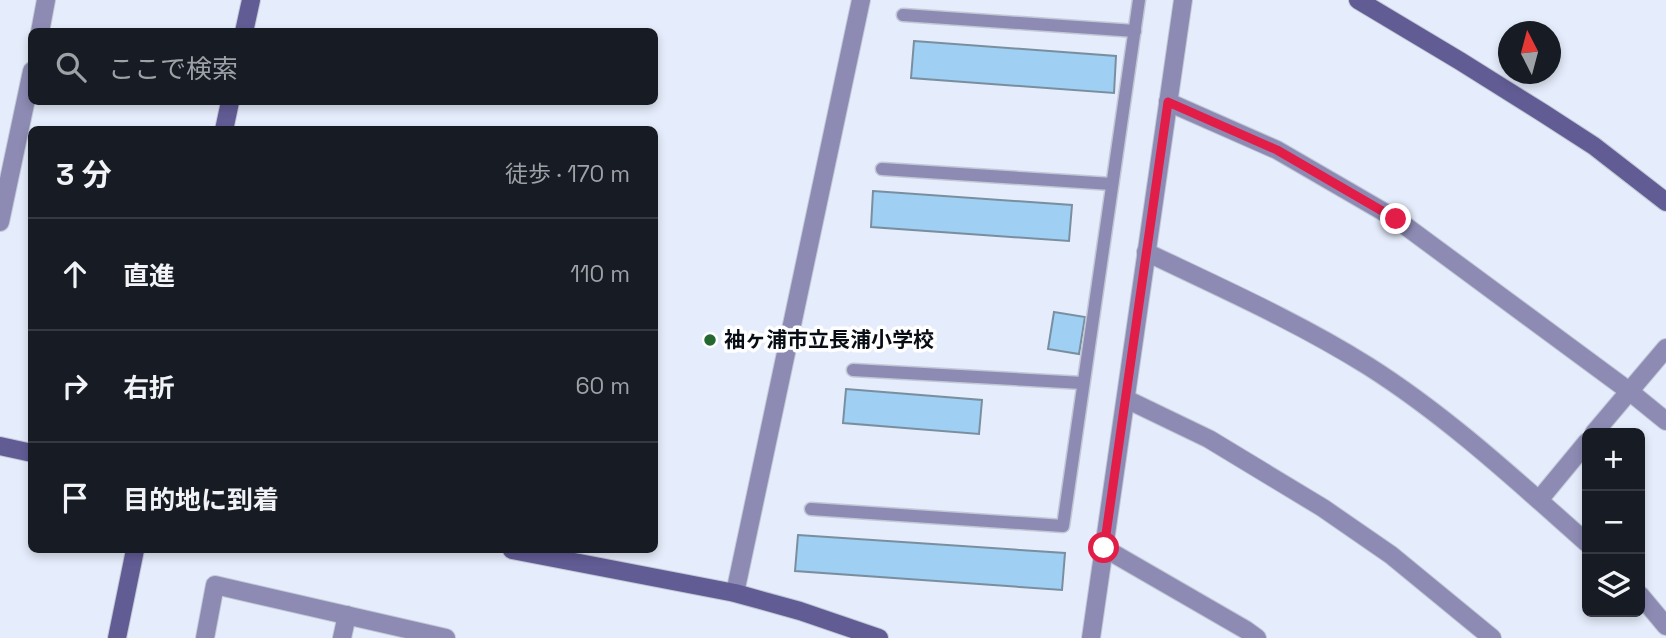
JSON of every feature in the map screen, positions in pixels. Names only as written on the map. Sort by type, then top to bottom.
[{"type":"street","points":[[41,28],[46,0]]},
{"type":"street","points":[[245,28],[251,0]]},
{"type":"street","points":[[735,593],[861,0]]},
{"type":"street","points":[[1091,638],[1183,0]]},
{"type":"street","points":[[1363,1],[1564,126],[1666,202]]},
{"type":"street","points":[[0,222],[28,90]]},
{"type":"street","points":[[1168,102],[1277,150],[1396,219],[1666,421]]},
{"type":"street","points":[[225,126],[229,105]]},
{"type":"street","points":[[1146,252],[1285,319],[1368,366],[1438,415],[1582,538]]},
{"type":"street","points":[[1598,428],[1666,348]]},
{"type":"street","points":[[1126,399],[1209,439],[1323,508],[1391,555],[1492,638]]},
{"type":"street","points":[[0,446],[28,452]]},
{"type":"street","points":[[1539,500],[1582,448]]},
{"type":"street","points":[[1104,548],[1257,638]]},
{"type":"street","points":[[117,638],[134,553]]},
{"type":"street","points":[[528,553],[735,593],[800,611],[879,638]]},
{"type":"street","points":[[205,638],[215,585],[446,638]]},
{"type":"street","points":[[1645,601],[1666,626]]},
{"type":"street","points":[[342,638],[347,615]]},
{"type":"lane","points":[[811,509],[1063,526],[1139,0]]},
{"type":"lane","points":[[903,15],[1135,31]]},
{"type":"lane","points":[[882,169],[1112,184]]},
{"type":"lane","points":[[853,370],[1083,383]]},
{"type":"building","points":[[914,41],[1116,56],[1114,93],[911,78]]},
{"type":"building","points":[[873,191],[1072,205],[1069,241],[871,227]]},
{"type":"building","points":[[1054,312],[1085,317],[1079,354],[1048,349]]},
{"type":"building","points":[[846,389],[982,400],[979,434],[843,423]]},
{"type":"building","points":[[798,535],[1065,553],[1062,590],[795,571]]},
{"type":"place","name":"袖ヶ浦市立長浦小学校","points":[[710,340]]},
{"type":"route","points":[[1104,548],[1168,102],[1277,150],[1396,219]]}]
